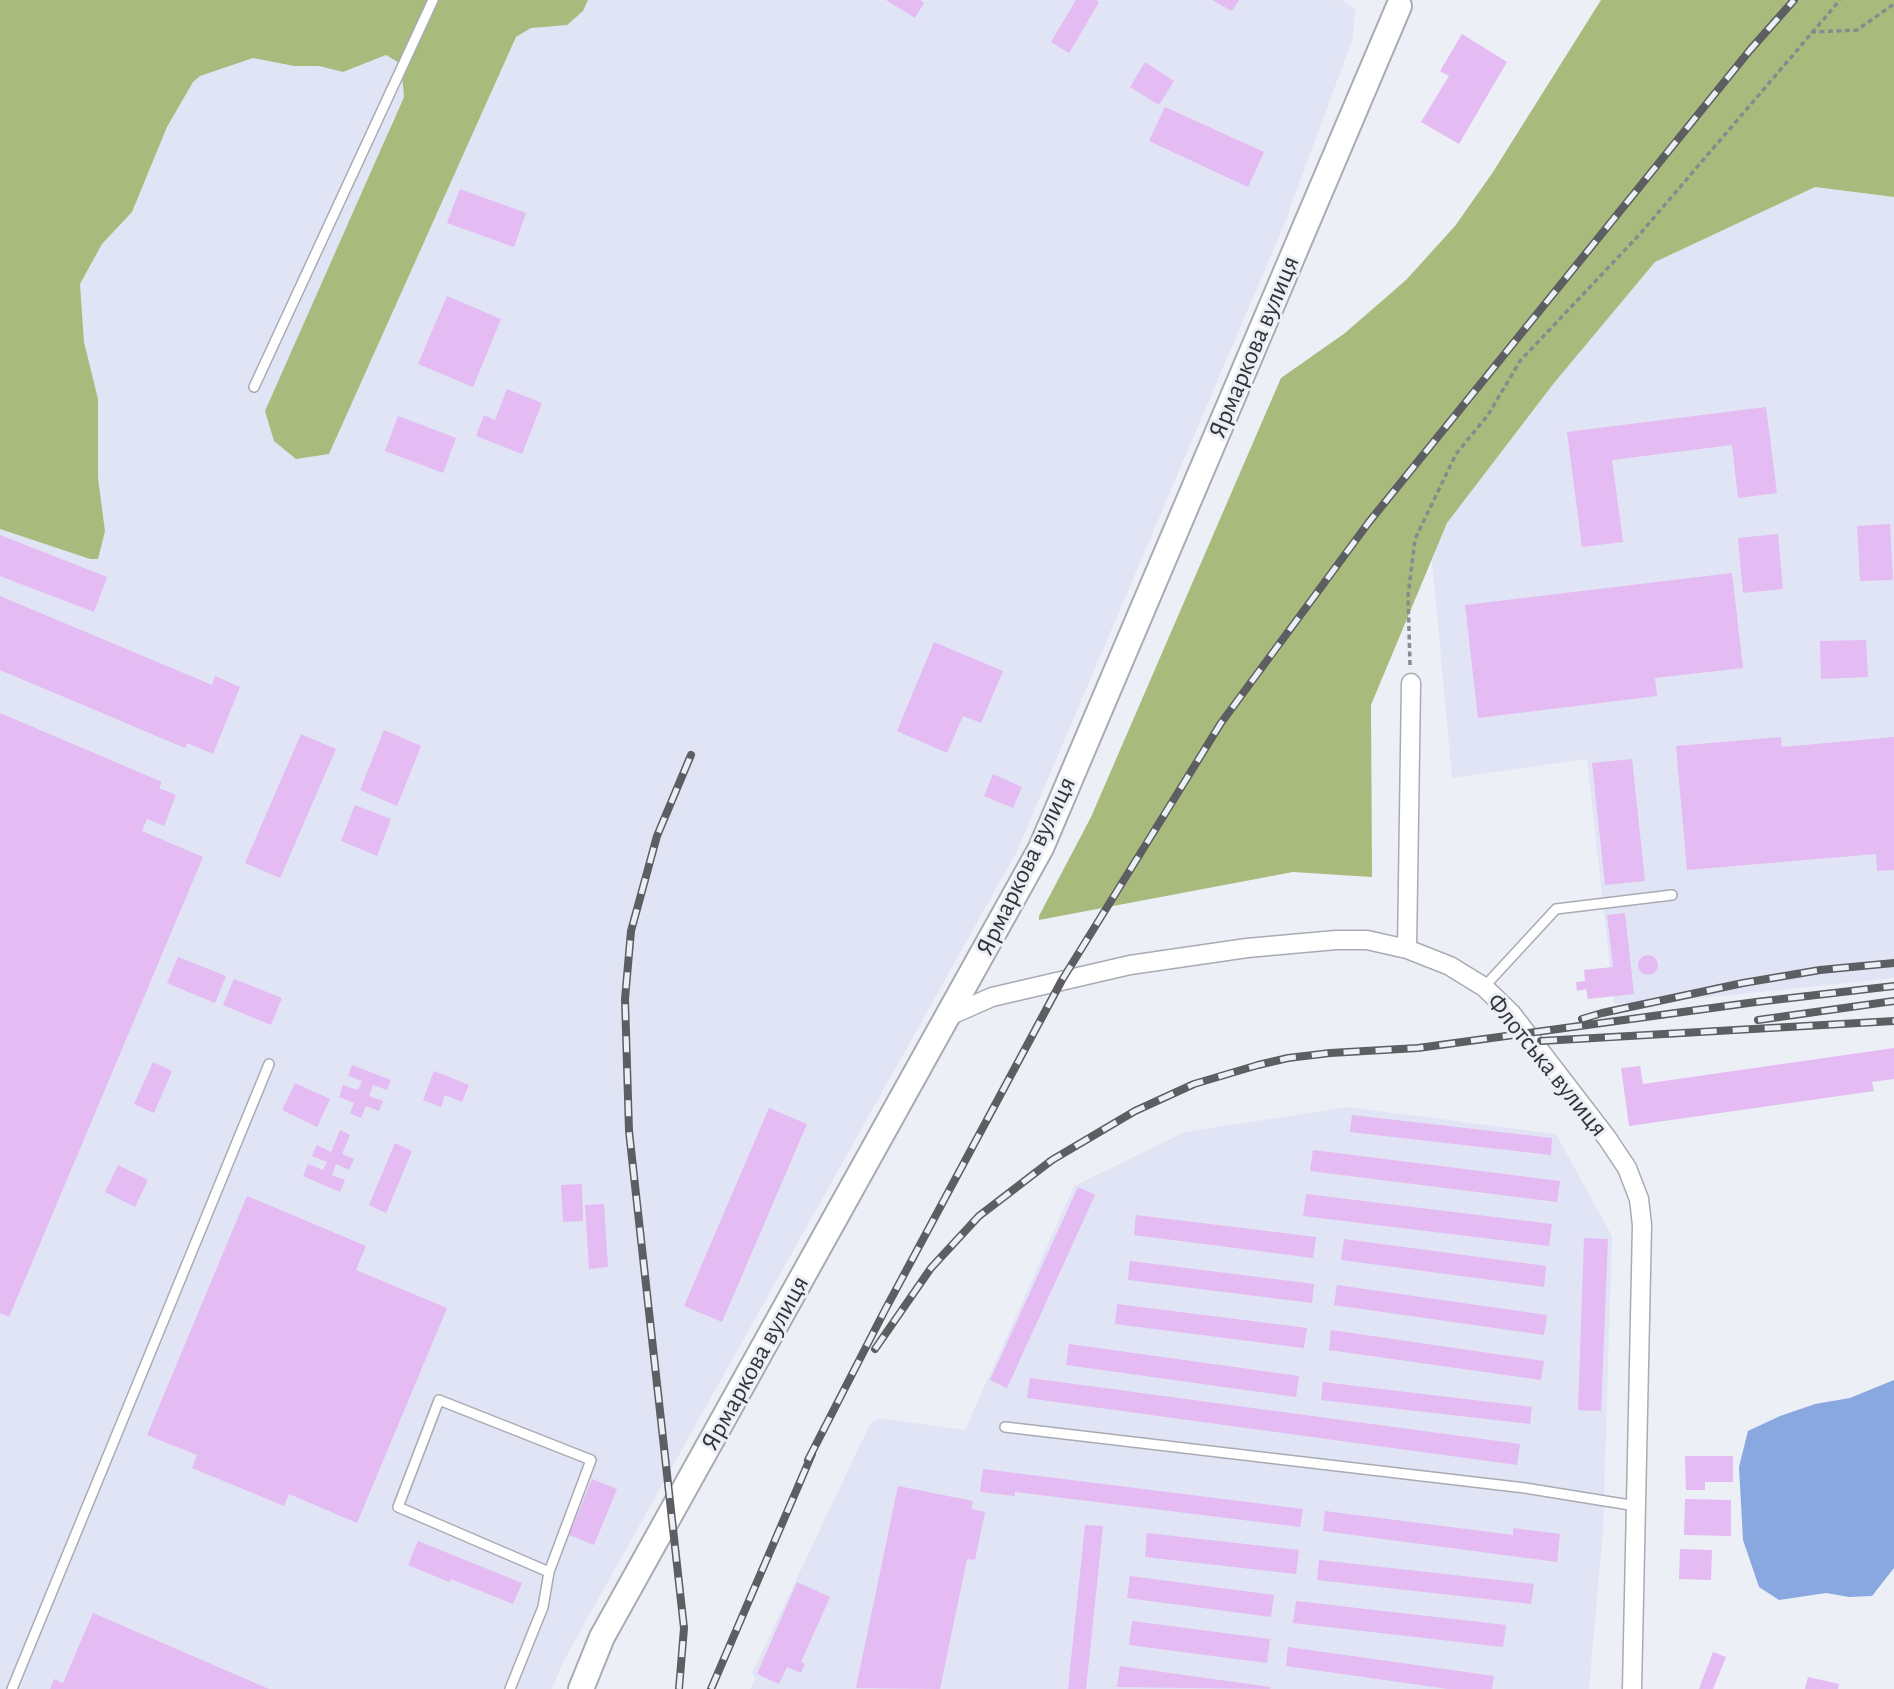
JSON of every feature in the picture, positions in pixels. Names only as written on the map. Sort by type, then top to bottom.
[{"type":"street","name":"Ярмаркова вулиця","points":[[580,1689],[602,1637],[1041,848],[1396,2]]},
{"type":"street","points":[[1407,949],[1410,683]]},
{"type":"street","name":"Флотська вулиця","points":[[949,1016],[992,997],[1143,963],[1247,948],[1367,940],[1407,949],[1450,966],[1484,988],[1520,1023],[1607,1138],[1627,1168],[1639,1199],[1642,1225],[1632,1689]]},
{"type":"lane","points":[[254,387],[433,0]]},
{"type":"lane","points":[[1484,988],[1556,909],[1672,895]]},
{"type":"lane","points":[[12,1689],[270,1064]]},
{"type":"lane","points":[[510,1689],[543,1607],[549,1572],[591,1460],[439,1400],[398,1507],[549,1572]]},
{"type":"lane","points":[[1005,1427],[1525,1488],[1636,1506]]},
{"type":"path","points":[[1410,683],[1408,596],[1415,539],[1456,454],[1488,415],[1520,361],[1639,235],[1840,0]]},
{"type":"path","points":[[1811,32],[1857,30],[1894,4]]},
{"type":"shaded area","points":[[588,0],[1342,0],[1355,9],[1353,38],[1283,227],[1017,851],[564,1660],[552,1689],[0,1689],[0,529],[90,559],[105,531],[98,478],[98,399],[84,342],[80,284],[102,244],[132,212],[167,127],[193,82],[200,75],[253,58],[294,66],[319,66],[343,72],[386,55],[401,64],[404,97],[390,125],[329,454],[516,37],[531,28],[567,24],[583,11]]},
{"type":"shaded area","points":[[1815,187],[1894,197],[1894,978],[1692,999],[1614,1004],[1587,759],[1452,778],[1432,560],[1447,523],[1554,383],[1655,262]]},
{"type":"shaded area","points":[[1348,1107],[1556,1134],[1612,1236],[1603,1530],[1589,1689],[750,1689],[755,1678],[752,1673],[870,1424],[879,1418],[965,1430],[1074,1186],[1185,1132]]},
{"type":"green space","points":[[0,0],[588,0],[583,11],[567,25],[531,28],[516,37],[329,454],[296,459],[274,441],[265,411],[404,97],[401,64],[386,55],[343,72],[319,66],[294,66],[253,58],[200,76],[193,82],[167,127],[132,212],[102,244],[80,284],[84,342],[98,399],[98,478],[105,531],[98,559],[90,559],[0,529]]},
{"type":"green space","points":[[1601,0],[1894,0],[1894,197],[1815,187],[1655,262],[1554,383],[1447,523],[1371,705],[1372,877],[1293,872],[1039,920],[1091,817],[1281,378],[1345,333],[1406,280],[1455,226],[1493,172]]},
{"type":"water","points":[[1894,1380],[1894,1568],[1872,1596],[1849,1597],[1826,1593],[1779,1600],[1759,1587],[1743,1540],[1739,1467],[1748,1431],[1780,1416],[1815,1404],[1850,1398]]},
{"type":"building","points":[[886,0],[920,0],[924,3],[915,18]]},
{"type":"building","points":[[1076,0],[1099,2],[1069,53],[1051,42]]},
{"type":"building","points":[[1212,0],[1239,0],[1232,11]]},
{"type":"building","points":[[1462,34],[1507,62],[1459,144],[1421,122],[1449,76],[1440,71]]},
{"type":"building","points":[[1145,62],[1174,81],[1159,105],[1130,87]]},
{"type":"building","points":[[1165,107],[1264,152],[1248,187],[1149,141]]},
{"type":"building","points":[[460,189],[526,213],[514,247],[447,223]]},
{"type":"building","points":[[447,296],[501,319],[473,387],[418,364]]},
{"type":"building","points":[[507,389],[542,403],[522,454],[476,436],[484,415],[495,420]]},
{"type":"building","points":[[1766,407],[1777,493],[1738,498],[1732,445],[1612,460],[1623,542],[1582,547],[1567,432]]},
{"type":"building","points":[[398,416],[456,438],[443,473],[385,451]]},
{"type":"building","points":[[1890,524],[1893,580],[1860,581],[1857,526]]},
{"type":"building","points":[[1778,534],[1783,589],[1743,593],[1738,538]]},
{"type":"building","points":[[0,535],[107,577],[94,612],[0,576]]},
{"type":"building","points":[[1732,573],[1743,668],[1655,678],[1657,696],[1478,718],[1465,605]]},
{"type":"building","points":[[0,596],[212,685],[215,676],[240,687],[213,754],[187,743],[185,748],[0,670]]},
{"type":"building","points":[[1866,640],[1868,677],[1821,679],[1820,641]]},
{"type":"building","points":[[934,642],[1003,671],[981,723],[963,716],[947,753],[897,731]]},
{"type":"building","points":[[0,713],[162,782],[159,788],[176,795],[164,826],[147,819],[142,831],[203,857],[9,1317],[0,1313]]},
{"type":"building","points":[[384,730],[421,746],[397,806],[360,790]]},
{"type":"building","points":[[301,734],[336,749],[280,878],[245,863]]},
{"type":"building","points":[[1781,737],[1782,747],[1894,737],[1894,870],[1877,871],[1876,854],[1687,870],[1676,746]]},
{"type":"building","points":[[1632,759],[1645,881],[1605,885],[1592,763]]},
{"type":"building","points":[[993,774],[1022,787],[1013,808],[984,796]]},
{"type":"building","points":[[355,805],[391,819],[377,856],[341,841]]},
{"type":"building","points":[[1625,913],[1634,994],[1588,999],[1586,989],[1577,991],[1576,982],[1585,981],[1584,970],[1613,967],[1607,915]]},
{"type":"building","points":[[1648,955],[1655,958],[1658,965],[1655,972],[1648,975],[1641,972],[1638,965],[1641,958]]},
{"type":"building","points":[[178,957],[226,976],[215,1003],[167,983]]},
{"type":"building","points":[[234,979],[282,998],[271,1025],[223,1005]]},
{"type":"building","points":[[1894,1048],[1894,1079],[1872,1082],[1874,1091],[1629,1126],[1621,1068],[1640,1066],[1643,1084]]},
{"type":"building","points":[[153,1062],[172,1071],[154,1113],[134,1104]]},
{"type":"building","points":[[352,1065],[391,1080],[387,1090],[373,1085],[369,1096],[383,1101],[379,1111],[366,1106],[361,1118],[350,1113],[354,1103],[339,1097],[343,1085],[358,1090],[362,1081],[348,1076]]},
{"type":"building","points":[[434,1071],[469,1085],[462,1102],[445,1095],[441,1107],[423,1100]]},
{"type":"building","points":[[295,1083],[330,1099],[317,1127],[282,1110]]},
{"type":"building","points":[[769,1108],[807,1124],[722,1322],[684,1306]]},
{"type":"building","points":[[1352,1115],[1552,1138],[1551,1155],[1350,1132]]},
{"type":"building","points":[[340,1130],[350,1135],[342,1154],[354,1159],[349,1170],[336,1164],[332,1175],[345,1180],[340,1192],[303,1176],[308,1164],[323,1170],[327,1162],[312,1156],[317,1145],[331,1152]]},
{"type":"building","points":[[395,1143],[412,1151],[386,1213],[369,1205]]},
{"type":"building","points":[[1313,1150],[1560,1181],[1557,1202],[1310,1171]]},
{"type":"building","points":[[118,1165],[148,1180],[135,1207],[105,1192]]},
{"type":"building","points":[[582,1184],[583,1221],[563,1222],[561,1185]]},
{"type":"building","points":[[1078,1187],[1095,1195],[1007,1388],[990,1380]]},
{"type":"building","points":[[1306,1194],[1552,1224],[1549,1246],[1303,1216]]},
{"type":"building","points":[[247,1196],[366,1246],[356,1270],[447,1308],[357,1523],[289,1494],[284,1506],[192,1468],[197,1455],[147,1435]]},
{"type":"building","points":[[604,1204],[608,1267],[589,1269],[585,1205]]},
{"type":"building","points":[[1136,1215],[1316,1237],[1313,1258],[1134,1235]]},
{"type":"building","points":[[1584,1238],[1608,1239],[1601,1411],[1578,1410]]},
{"type":"building","points":[[1344,1239],[1546,1266],[1544,1287],[1341,1260]]},
{"type":"building","points":[[1130,1261],[1314,1284],[1312,1303],[1128,1280]]},
{"type":"building","points":[[1337,1285],[1547,1315],[1544,1335],[1334,1305]]},
{"type":"building","points":[[1117,1304],[1307,1328],[1304,1348],[1115,1324]]},
{"type":"building","points":[[1331,1330],[1544,1361],[1541,1380],[1329,1350]]},
{"type":"building","points":[[1069,1344],[1299,1376],[1296,1397],[1066,1365]]},
{"type":"building","points":[[1030,1378],[1520,1444],[1517,1465],[1027,1398]]},
{"type":"building","points":[[1323,1382],[1532,1407],[1530,1424],[1321,1400]]},
{"type":"building","points":[[1685,1456],[1733,1456],[1733,1482],[1705,1482],[1705,1490],[1686,1490]]},
{"type":"building","points":[[983,1469],[1303,1509],[1300,1527],[1015,1492],[1015,1496],[980,1492]]},
{"type":"building","points":[[592,1479],[617,1489],[594,1545],[569,1535]]},
{"type":"building","points":[[898,1486],[973,1501],[971,1509],[985,1512],[975,1560],[967,1559],[940,1689],[856,1688]]},
{"type":"building","points":[[1685,1499],[1731,1500],[1731,1536],[1684,1535]]},
{"type":"building","points":[[1325,1511],[1513,1535],[1513,1528],[1560,1534],[1557,1562],[1323,1531]]},
{"type":"building","points":[[1085,1525],[1103,1526],[1086,1689],[1068,1689]]},
{"type":"building","points":[[1147,1533],[1299,1550],[1296,1574],[1145,1557]]},
{"type":"building","points":[[418,1541],[522,1583],[513,1604],[408,1565]]},
{"type":"building","points":[[1680,1549],[1712,1550],[1711,1580],[1679,1579]]},
{"type":"building","points":[[1319,1560],[1534,1584],[1531,1604],[1317,1580]]},
{"type":"building","points":[[1130,1576],[1274,1595],[1271,1617],[1127,1598]]},
{"type":"building","points":[[797,1582],[830,1597],[801,1662],[805,1664],[801,1673],[787,1667],[779,1684],[757,1674]]},
{"type":"building","points":[[1296,1601],[1506,1625],[1503,1647],[1293,1623]]},
{"type":"building","points":[[93,1613],[269,1689],[50,1689],[54,1679],[63,1683]]},
{"type":"building","points":[[1132,1621],[1270,1639],[1267,1663],[1129,1645]]},
{"type":"building","points":[[1288,1647],[1494,1676],[1492,1689],[1448,1689],[1286,1666]]},
{"type":"building","points":[[1713,1652],[1726,1657],[1713,1689],[1699,1689]]},
{"type":"building","points":[[1120,1666],[1270,1687],[1270,1689],[1117,1687]]},
{"type":"building","points":[[1808,1677],[1839,1684],[1838,1689],[1805,1689]]},
{"type":"railway","points":[[808,1460],[1062,980],[1221,723],[1369,522],[1750,50],[1794,0]]},
{"type":"railway","points":[[679,1689],[684,1628],[629,1131],[625,999],[631,931],[657,836],[691,755]]},
{"type":"railway","points":[[1582,1019],[1743,983],[1820,970],[1894,963]]},
{"type":"railway","points":[[875,1349],[931,1268],[979,1216],[1052,1160],[1135,1111],[1194,1084],[1288,1058],[1418,1048],[1894,986]]},
{"type":"railway","points":[[1758,1020],[1894,1001]]},
{"type":"railway","points":[[1541,1041],[1894,1021]]},
{"type":"railway","points":[[711,1689],[812,1454]]}]
